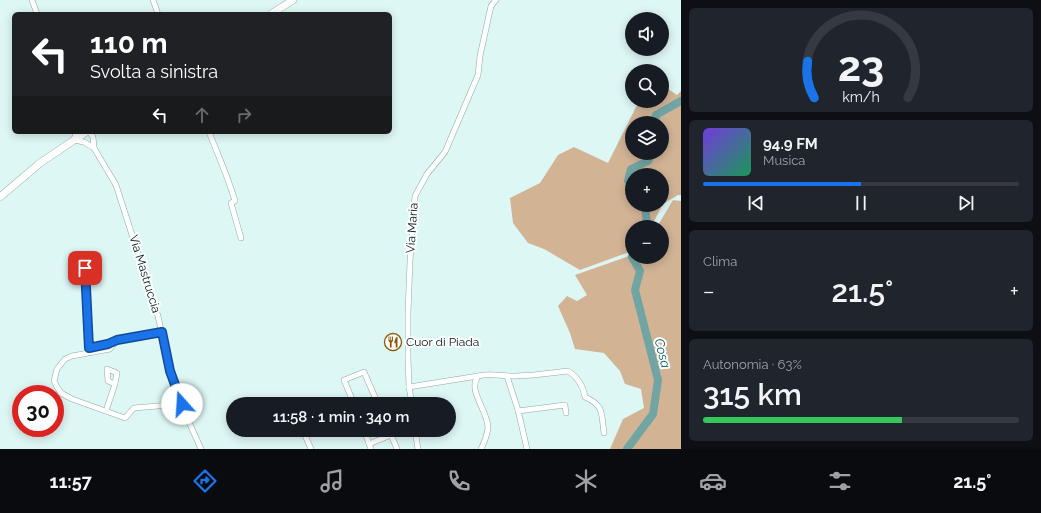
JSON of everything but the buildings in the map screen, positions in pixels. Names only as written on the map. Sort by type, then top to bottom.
[{"type":"main road","points":[[274,12],[293,0]]},
{"type":"main road","points":[[0,197],[40,163],[84,134]]},
{"type":"street","points":[[32,0],[35,12]]},
{"type":"street","points":[[153,0],[157,12]]},
{"type":"street","points":[[488,0],[491,6]]},
{"type":"street","name":"Via Maria","points":[[411,397],[408,313],[415,196],[427,174],[445,152],[478,75],[480,56],[491,6],[496,0]]},
{"type":"street","points":[[76,134],[74,140],[93,145],[96,134]]},
{"type":"street","name":"Via Mastruccia","points":[[87,134],[86,138],[93,145],[116,184],[149,285],[162,332],[170,371],[201,449]]},
{"type":"street","points":[[209,134],[226,173],[231,189],[234,201],[231,203],[241,238]]},
{"type":"street","points":[[85,268],[89,348],[108,344],[117,340],[162,332]]},
{"type":"street","points":[[117,340],[110,349],[72,356],[65,359],[61,363],[54,381],[62,393],[72,399],[125,418],[134,408],[182,404]]},
{"type":"street","points":[[410,387],[478,376],[498,374],[508,376],[568,371],[576,376],[580,382],[584,389],[585,397],[595,401],[599,406],[602,414],[604,433]]},
{"type":"street","points":[[351,397],[344,380],[364,372],[375,397]]},
{"type":"street","points":[[478,376],[475,380],[476,394],[484,411],[488,428],[481,449]]},
{"type":"street","points":[[508,376],[527,449]]},
{"type":"street","points":[[106,411],[115,384]]},
{"type":"street","points":[[518,411],[565,404],[566,413]]},
{"type":"street","points":[[306,437],[311,449]]},
{"type":"street","points":[[366,437],[370,447],[384,437]]},
{"type":"street","points":[[392,437],[397,449]]},
{"type":"street","points":[[416,437],[418,449]]},
{"type":"shaded area","points":[[669,90],[677,95],[681,91],[681,195],[678,195],[669,200],[669,168],[625,168],[625,212],[659,212],[655,220],[625,220],[625,254],[580,270],[544,249],[528,243],[513,223],[510,198],[540,183],[558,155],[574,147],[608,163],[625,129],[625,160],[669,160],[669,116],[632,116],[636,108],[669,108]]},
{"type":"shaded area","points":[[673,200],[681,201],[681,449],[610,449],[623,419],[644,408],[641,389],[625,384],[620,371],[604,353],[575,349],[570,333],[558,306],[567,296],[577,301],[587,295],[575,275],[625,257],[625,264],[669,264],[669,220],[661,220],[666,212],[669,212],[669,207]]},
{"type":"waterway","name":"Cosa","points":[[656,116],[681,101]]},
{"type":"waterway","name":"Cosa","points":[[633,168],[648,160]]},
{"type":"waterway","name":"Cosa","points":[[646,212],[647,220]]},
{"type":"waterway","name":"Cosa","points":[[627,449],[653,414],[658,380],[635,290],[640,271],[636,264]]},
{"type":"place","name":"Cuor di Piada","points":[[393,342]]},
{"type":"route","points":[[85,268],[89,348],[108,344],[117,340],[162,332],[170,371],[182,404]]}]
